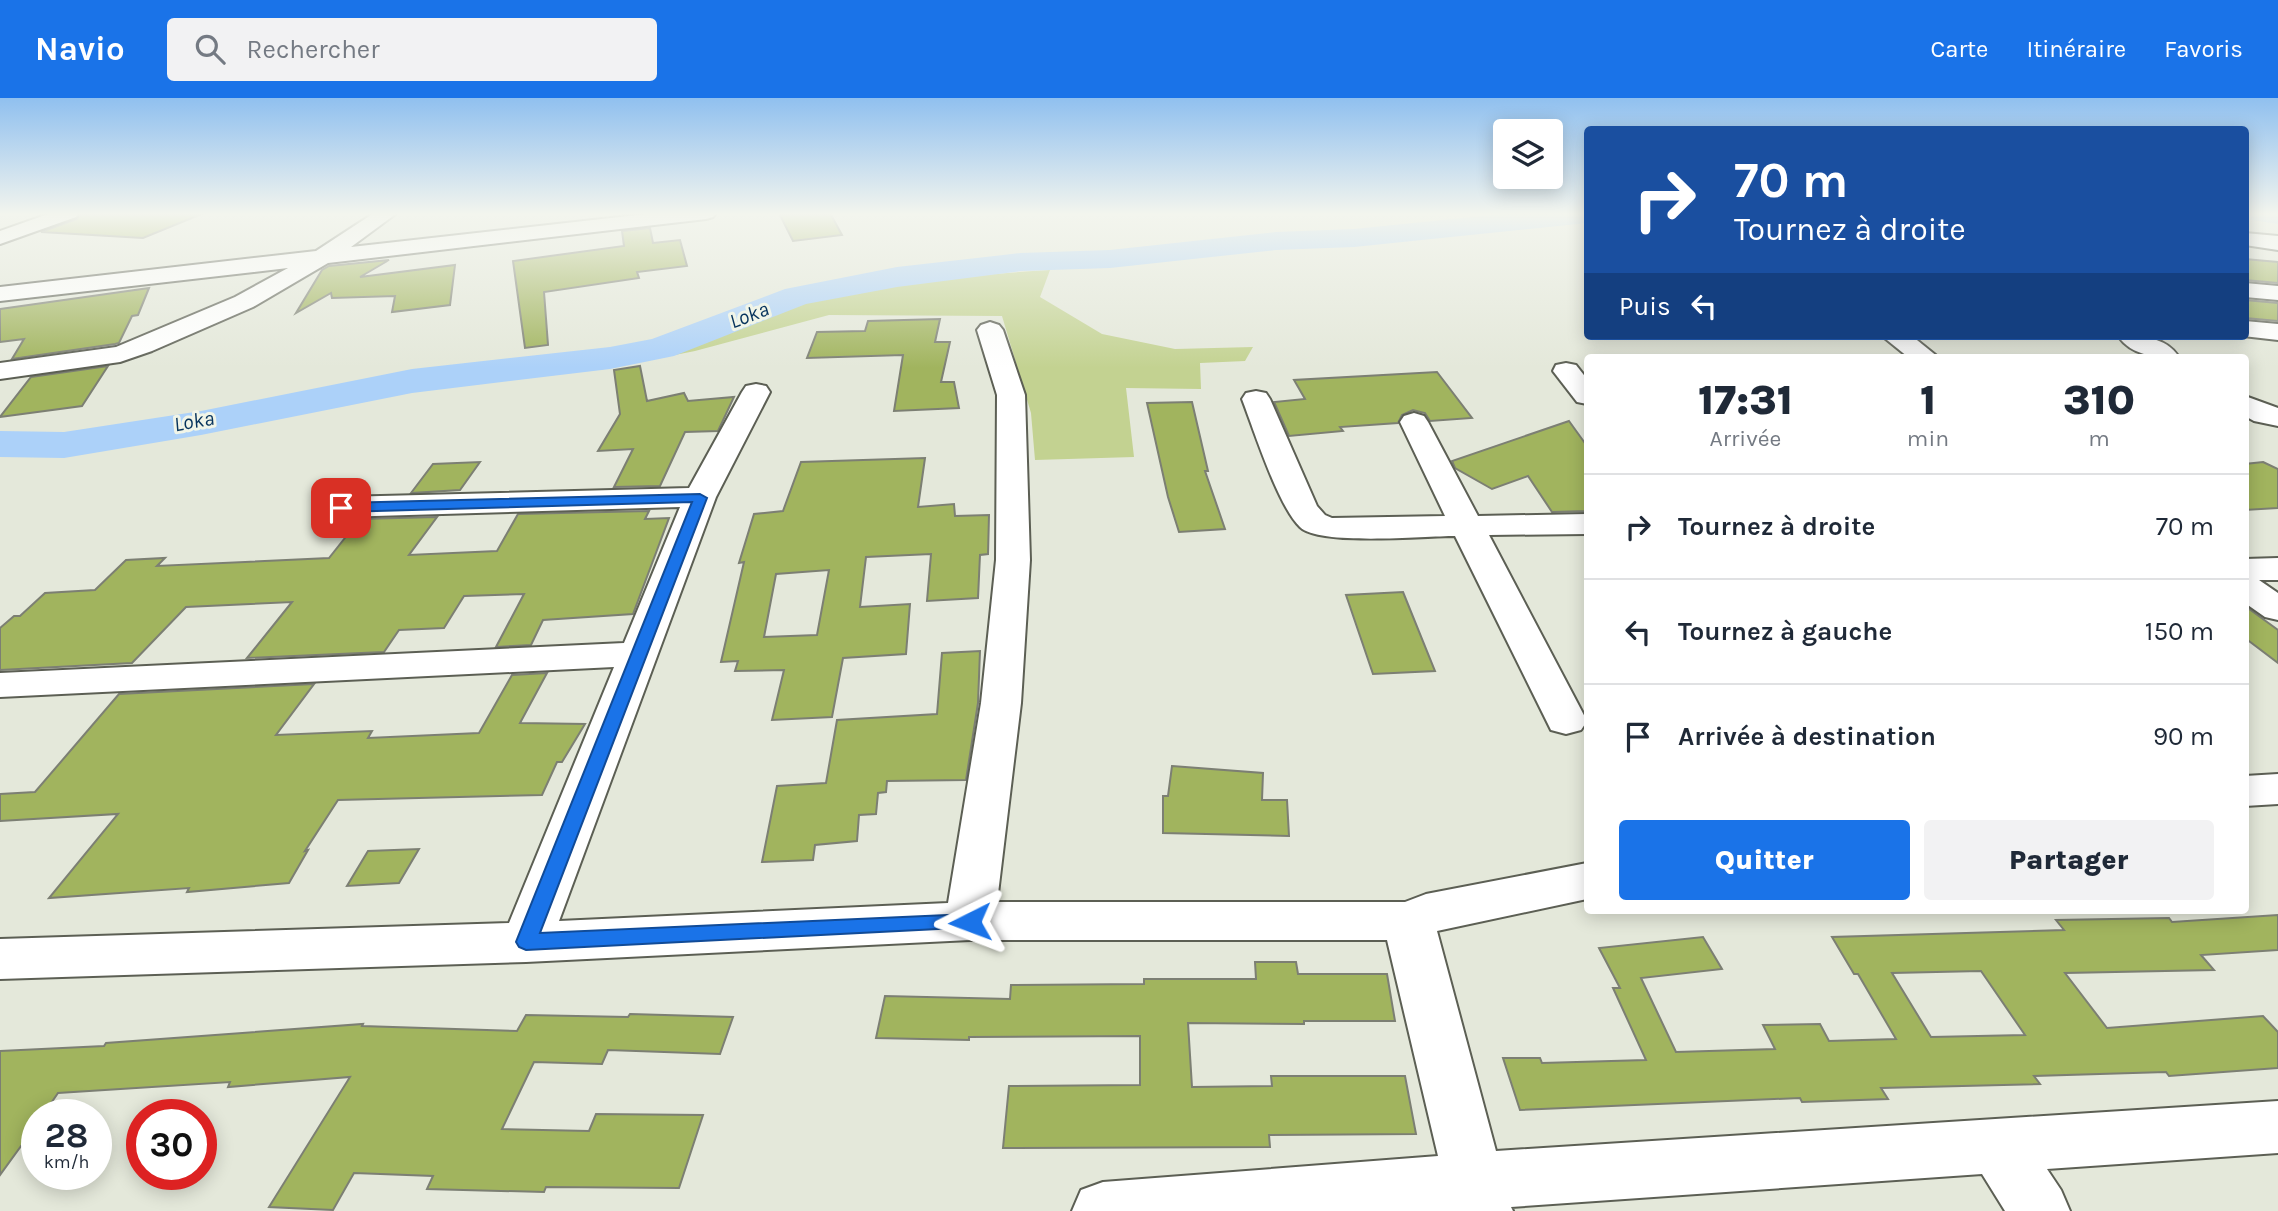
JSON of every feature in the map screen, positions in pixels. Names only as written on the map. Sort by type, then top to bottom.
[{"type":"street","points":[[0,294],[253,265]]},
{"type":"street","points":[[0,370],[131,351],[244,302],[308,265]]},
{"type":"street","points":[[2249,290],[2278,293]]},
{"type":"street","points":[[2249,329],[2278,332]]},
{"type":"street","points":[[970,922],[1001,703],[1013,560],[1012,395],[990,330]]},
{"type":"street","points":[[1901,340],[1921,354]]},
{"type":"street","points":[[2138,340],[2161,354]]},
{"type":"street","points":[[1566,371],[1584,392]]},
{"type":"street","points":[[526,942],[700,498],[757,392]]},
{"type":"street","points":[[1255,399],[1302,508],[1313,523],[1327,528],[1584,524]]},
{"type":"street","points":[[2262,412],[2278,441]]},
{"type":"street","points":[[1414,422],[1566,722]]},
{"type":"street","points":[[341,508],[700,498]]},
{"type":"street","points":[[2249,570],[2278,569]]},
{"type":"street","points":[[2249,590],[2278,609]]},
{"type":"street","points":[[0,685],[639,654]]},
{"type":"street","points":[[2249,791],[2278,789]]},
{"type":"street","points":[[0,959],[526,942],[970,922],[1414,921],[1426,913],[1584,882]]},
{"type":"street","points":[[1414,921],[1411,934],[1479,1196]]},
{"type":"street","points":[[1103,1211],[1479,1196],[1998,1147],[2278,1127]]},
{"type":"street","points":[[1998,1147],[2039,1211]]},
{"type":"green space","points":[[1050,270],[1040,297],[1102,334],[1175,349],[1253,347],[1245,361],[1200,363],[1201,389],[1126,388],[1134,457],[1035,460],[1031,413],[1002,316],[829,315],[695,351],[599,370],[600,355],[644,345],[774,304],[911,282]]},
{"type":"building","points":[[381,265],[360,277],[455,265],[450,305],[392,312],[395,296],[332,298],[331,293],[296,313],[322,270],[329,266]]},
{"type":"building","points":[[514,265],[687,265],[637,272],[639,278],[544,292],[548,345],[525,348]]},
{"type":"building","points":[[2249,265],[2278,265],[2278,283],[2249,280]]},
{"type":"building","points":[[149,288],[138,315],[132,316],[119,343],[12,359],[24,339],[0,342],[0,309]]},
{"type":"building","points":[[2249,300],[2278,303],[2278,321],[2249,318]]},
{"type":"building","points":[[940,319],[935,342],[950,342],[941,382],[954,382],[959,408],[894,411],[903,355],[807,358],[817,332],[865,331],[868,321]]},
{"type":"building","points":[[108,366],[82,406],[0,417],[31,377]]},
{"type":"building","points":[[640,366],[647,401],[684,393],[688,401],[734,397],[718,431],[685,432],[660,486],[614,487],[633,449],[598,451],[620,414],[614,370]]},
{"type":"building","points":[[1437,372],[1472,418],[1430,421],[1425,413],[1413,410],[1402,415],[1398,423],[1340,427],[1343,431],[1289,436],[1274,402],[1305,399],[1294,380]]},
{"type":"building","points":[[1192,402],[1208,471],[1205,471],[1225,529],[1179,532],[1168,497],[1147,403]]},
{"type":"building","points":[[1569,421],[1584,442],[1584,511],[1552,512],[1528,476],[1492,489],[1455,468],[1452,461]]},
{"type":"building","points":[[925,458],[918,507],[954,504],[955,516],[989,515],[988,554],[980,555],[978,598],[927,601],[931,554],[866,557],[860,607],[910,604],[906,654],[843,658],[832,717],[772,720],[784,670],[735,671],[738,661],[721,662],[744,562],[739,563],[754,514],[783,511],[801,462]],"holes":[[[829,570],[817,635],[764,637],[776,574]]]},
{"type":"building","points":[[480,462],[460,490],[411,493],[433,464]]},
{"type":"building","points":[[2263,462],[2278,469],[2278,508],[2249,510],[2249,464]]},
{"type":"building","points":[[649,511],[645,519],[669,518],[633,614],[543,620],[531,645],[496,647],[524,594],[464,596],[444,628],[399,630],[384,652],[247,658],[292,602],[186,607],[132,663],[0,670],[0,628],[14,616],[20,616],[45,593],[95,590],[126,560],[165,558],[157,566],[329,558],[360,519],[437,517],[409,555],[497,551],[518,514]]},
{"type":"building","points":[[1403,592],[1435,671],[1373,674],[1346,595]]},
{"type":"building","points":[[2249,609],[2278,630],[2278,663],[2249,641]]},
{"type":"building","points":[[980,651],[978,703],[966,780],[887,781],[886,792],[878,793],[876,814],[859,815],[857,841],[815,845],[813,860],[762,862],[777,786],[826,783],[837,720],[937,714],[942,653]]},
{"type":"building","points":[[547,673],[520,723],[585,724],[562,762],[557,762],[542,795],[338,800],[305,851],[308,850],[289,883],[187,892],[189,888],[49,898],[118,814],[0,821],[0,794],[35,792],[119,694],[314,684],[276,735],[372,731],[368,738],[479,733],[512,675]]},
{"type":"building","points":[[1172,766],[1263,773],[1262,800],[1287,800],[1289,836],[1163,833],[1163,796],[1168,796]]},
{"type":"building","points":[[419,849],[399,883],[347,886],[368,851]]},
{"type":"building","points":[[2278,915],[2278,950],[2201,955],[2214,970],[2065,973],[2107,1028],[2263,1016],[2278,1032],[2278,1068],[2169,1076],[2166,1072],[2034,1076],[2040,1084],[1881,1088],[1888,1099],[1802,1102],[1800,1098],[1520,1110],[1503,1058],[1540,1058],[1542,1063],[1646,1060],[1613,988],[1620,988],[1599,948],[1703,937],[1722,969],[1641,978],[1676,1052],[1775,1049],[1763,1025],[1820,1024],[1829,1041],[1896,1039],[1858,974],[1854,974],[1832,937],[2064,930],[2056,920],[2169,918],[2172,922]],"holes":[[[1981,971],[2025,1035],[1931,1037],[1892,973]]]},
{"type":"building","points":[[1255,962],[1296,962],[1298,974],[1387,974],[1395,1021],[1304,1021],[1304,1024],[1188,1023],[1192,1087],[1272,1086],[1271,1076],[1405,1076],[1416,1134],[1269,1135],[1270,1147],[1003,1148],[1009,1086],[1140,1085],[1140,1036],[969,1037],[969,1040],[876,1038],[885,996],[1010,999],[1011,985],[1144,984],[1144,979],[1256,979]]},
{"type":"building","points":[[630,1014],[733,1017],[720,1054],[608,1050],[602,1064],[534,1062],[502,1129],[589,1131],[596,1114],[703,1115],[679,1188],[546,1187],[544,1192],[427,1189],[433,1176],[354,1173],[333,1210],[269,1207],[350,1077],[228,1087],[230,1082],[58,1093],[54,1099],[21,1099],[21,1146],[0,1175],[0,1051],[104,1046],[106,1043],[363,1024],[362,1026],[517,1031],[526,1015],[628,1017]]},
{"type":"waterway","name":"Loka","points":[[0,444],[64,445],[201,423],[412,381],[610,358],[661,348],[797,296],[897,277],[997,265]]},
{"type":"route","points":[[341,508],[700,498],[526,942],[970,922]]}]
